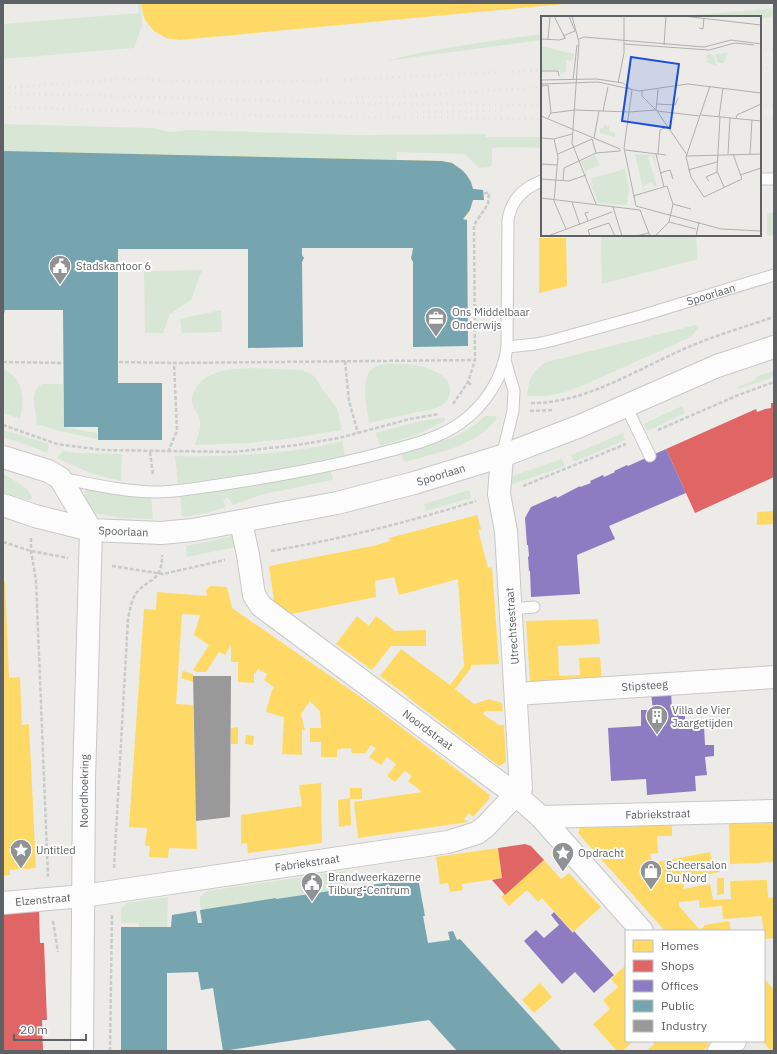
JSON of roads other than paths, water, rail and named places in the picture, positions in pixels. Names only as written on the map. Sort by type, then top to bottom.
[{"type":"street","name":"Spoorlaan","points":[[3,505],[35,516],[91,530],[161,533],[194,530],[241,522],[337,503],[414,483],[502,456],[580,426],[704,372],[774,347]]},
{"type":"street","name":"Utrechtsestraat","points":[[502,456],[499,494],[506,531],[521,789],[516,795]]},
{"type":"street","points":[[3,457],[48,471],[60,478],[91,530]]},
{"type":"street","name":"Noordstraat","points":[[241,522],[254,595],[261,606],[516,795],[541,817],[641,930]]},
{"type":"street","name":"Noordhoekring","points":[[82,1051],[84,781],[91,530]]},
{"type":"street","name":"Stipsteeg","points":[[516,694],[774,678]]},
{"type":"street","name":"Fabriekstraat","points":[[83,896],[448,842],[477,833],[486,826],[516,795]]},
{"type":"street","name":"Fabriekstraat","points":[[541,817],[774,810]]},
{"type":"street","name":"Elzenstraat","points":[[3,903],[83,896]]},
{"type":"street","points":[[719,1051],[733,1042]]},
{"type":"street","points":[[740,1042],[747,1051]]},
{"type":"lane","points":[[761,179],[774,179]]},
{"type":"lane","points":[[60,478],[116,488],[155,492],[185,490],[297,473],[366,457],[442,434],[470,415],[488,396],[505,360],[507,347],[508,220],[510,210],[519,194],[527,188],[541,181]]},
{"type":"lane","name":"Spoorlaan","points":[[507,347],[536,344],[554,340],[644,315],[774,275]]},
{"type":"lane","points":[[502,456],[513,411],[514,391],[505,360]]},
{"type":"lane","points":[[626,406],[650,456]]},
{"type":"lane","points":[[511,609],[534,607]]},
{"type":"railway","points":[[761,51],[774,50]]},
{"type":"railway","points":[[761,68],[774,67]]},
{"type":"railway","points":[[3,88],[121,79],[217,82],[343,80],[541,70]]},
{"type":"railway","points":[[356,97],[391,97],[541,87]]},
{"type":"railway","points":[[3,93],[391,104],[541,105]]},
{"type":"railway","points":[[761,106],[774,106]]},
{"type":"railway","points":[[3,107],[277,116],[541,119]]},
{"type":"railway","points":[[417,113],[505,110]]},
{"type":"railway","points":[[761,119],[774,119]]},
{"type":"place","name":"Stadskantoor 6","points":[[60,286]]},
{"type":"place","name":"Ons Middelbaar Onderwijs","points":[[436,338]]},
{"type":"place","name":"Villa de Vier Jaargetijden","points":[[657,736]]},
{"type":"place","name":"Untitled","points":[[21,870]]},
{"type":"place","name":"Opdracht","points":[[563,872]]},
{"type":"place","name":"Scheersalon Du Nord","points":[[651,890]]},
{"type":"place","name":"Brandweerkazerne Tilburg-Centrum","points":[[312,902]]}]
